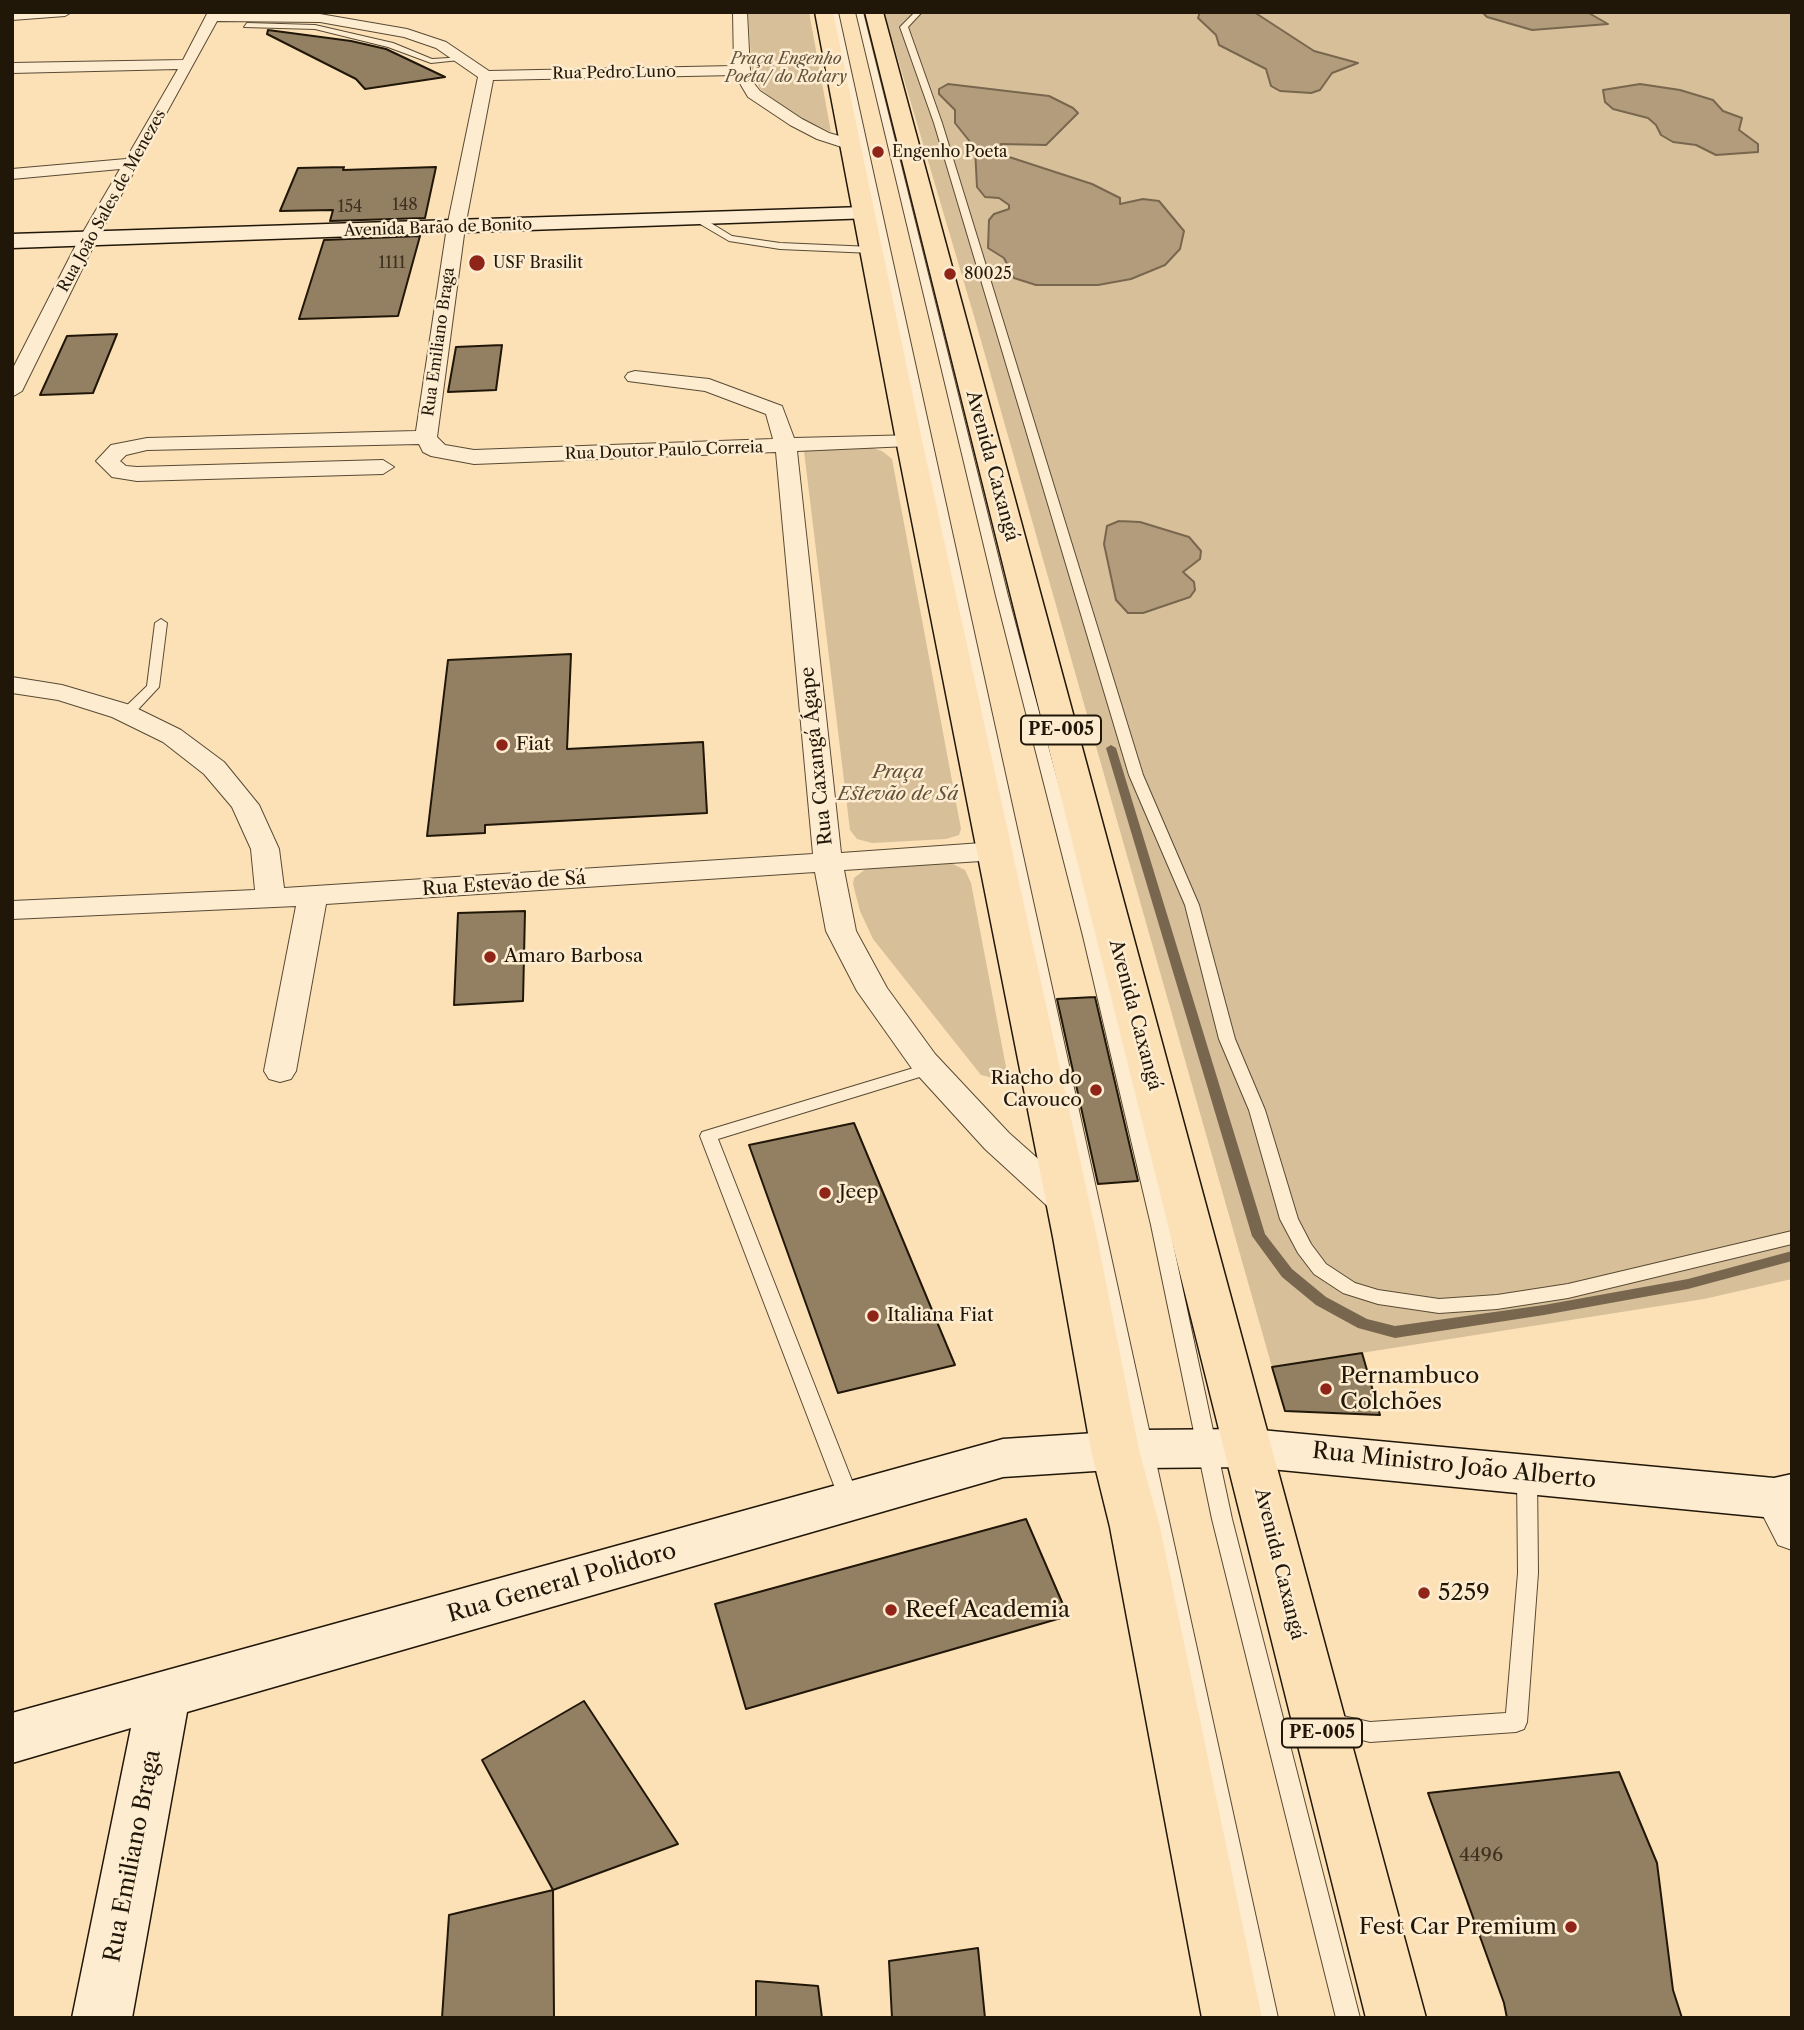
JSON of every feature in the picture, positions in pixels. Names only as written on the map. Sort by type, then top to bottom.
[{"type":"main road","points":[[824,12],[909,440],[1068,1205],[1128,1450],[1135,1527],[1232,2018]]},
{"type":"main road","name":"Avenida Caxangá","points":[[874,12],[1227,1447],[1319,1721],[1396,2018]]},
{"type":"street","points":[[12,16],[65,12]]},
{"type":"street","points":[[740,12],[744,81],[769,107],[823,136],[851,145]]},
{"type":"street","points":[[213,15],[288,17],[366,24],[407,33],[441,45],[486,76]]},
{"type":"street","name":"Rua João Sales de Menezes","points":[[12,391],[88,239],[213,15]]},
{"type":"street","points":[[12,68],[188,64]]},
{"type":"street","name":"Rua Pedro Luno","points":[[486,76],[742,70]]},
{"type":"street","name":"Rua Emiliano Braga","points":[[426,437],[456,227],[486,76]]},
{"type":"street","points":[[12,174],[132,163]]},
{"type":"street","name":"Avenida Barão de Bonito","points":[[12,241],[864,213]]},
{"type":"street","name":"Rua Caxangá Ágape","points":[[635,377],[709,384],[775,410],[786,447],[828,864],[841,931],[873,991],[930,1068],[997,1141],[1068,1205]]},
{"type":"street","points":[[383,467],[137,474],[120,472],[107,461],[118,450],[147,444],[426,437]]},
{"type":"street","name":"Rua Doutor Paulo Correia","points":[[426,437],[430,447],[439,451],[474,457],[786,447],[909,440]]},
{"type":"street","points":[[12,684],[62,693],[126,714],[172,736],[203,760],[245,805],[265,849],[271,898]]},
{"type":"street","name":"Rua Estevão de Sá","points":[[12,910],[313,896],[996,851]]},
{"type":"street","points":[[280,1071],[313,896]]},
{"type":"street","name":"Rua Ministro João Alberto","points":[[1128,1450],[1227,1447],[1527,1473],[1787,1507]]},
{"type":"street","name":"Rua General Polidoro","points":[[12,1738],[1003,1458],[1128,1450]]},
{"type":"street","name":"Rua Emiliano Braga","points":[[102,2018],[164,1695]]},
{"type":"lane","points":[[834,12],[1128,1450],[1266,2018]]},
{"type":"lane","points":[[859,12],[1160,1225],[1227,1447],[1348,2018]]},
{"type":"lane","points":[[919,12],[904,27],[938,123],[1136,775],[1192,905],[1227,1039],[1257,1110],[1289,1219],[1304,1248],[1320,1269],[1349,1288],[1378,1297],[1439,1306],[1497,1302],[1569,1291],[1792,1237]]},
{"type":"lane","points":[[247,25],[315,27],[390,45],[431,61],[465,59]]},
{"type":"lane","points":[[698,219],[729,238],[780,246],[872,250]]},
{"type":"lane","points":[[126,714],[153,687],[161,623]]},
{"type":"lane","points":[[850,1501],[708,1136],[930,1068]]},
{"type":"lane","points":[[1319,1721],[1370,1732],[1516,1722],[1528,1573],[1527,1473]]},
{"type":"green space","name":"Praça Engenho Poeta/ do Rotary","points":[[748,12],[809,12],[831,132],[794,115],[760,89],[752,72]]},
{"type":"green space","points":[[884,12],[1792,12],[1792,1279],[1704,1299],[1272,1367],[976,323]]},
{"type":"green space","name":"Praça Estevão de Sá","points":[[870,447],[882,451],[892,459],[961,829],[959,835],[946,839],[872,843],[857,839],[850,830],[804,451]]},
{"type":"green space","name":"Praça Estevão de Sá","points":[[947,861],[965,870],[971,883],[1006,1067],[1003,1075],[996,1079],[981,1075],[873,939],[860,911],[853,884],[854,878],[867,868]]},
{"type":"shaded area","points":[[1200,12],[1254,12],[1314,51],[1358,63],[1332,73],[1320,90],[1311,93],[1280,91],[1271,86],[1266,69],[1219,45],[1216,35],[1198,18]]},
{"type":"shaded area","points":[[1482,12],[1587,12],[1608,24],[1532,30],[1487,17]]},
{"type":"shaded area","points":[[948,84],[1049,96],[1073,108],[1078,113],[1046,145],[1001,144],[1003,155],[1092,184],[1120,198],[1120,204],[1143,199],[1159,201],[1184,231],[1180,249],[1165,265],[1131,279],[1098,285],[1036,285],[1014,278],[1004,258],[988,248],[989,220],[994,214],[1009,209],[1009,205],[999,198],[985,197],[977,187],[975,148],[955,123],[955,110],[939,94],[939,89]]},
{"type":"shaded area","points":[[1640,84],[1680,90],[1713,100],[1723,111],[1742,118],[1739,130],[1758,144],[1758,152],[1716,155],[1696,145],[1673,142],[1661,135],[1656,125],[1648,118],[1613,109],[1605,102],[1603,90]]},
{"type":"shaded area","points":[[1119,521],[1140,522],[1189,537],[1201,551],[1200,559],[1183,572],[1194,582],[1195,590],[1190,597],[1143,613],[1128,613],[1116,600],[1104,544],[1107,526]]},
{"type":"building","points":[[268,30],[351,41],[386,49],[445,77],[365,89],[356,79],[267,34]]},
{"type":"building","points":[[344,167],[343,170],[436,167],[425,218],[330,221],[333,210],[280,211],[298,168]]},
{"type":"building","points":[[420,236],[398,316],[299,319],[324,240]]},
{"type":"building","points":[[117,334],[93,393],[40,395],[67,336]]},
{"type":"building","points":[[502,345],[496,390],[448,392],[456,347]]},
{"type":"building","name":"Fiat","points":[[571,654],[567,749],[703,742],[707,813],[485,825],[485,833],[427,836],[448,660]]},
{"type":"building","name":"Amaro Barbosa","points":[[525,911],[523,1001],[454,1005],[458,913]]},
{"type":"building","name":"Riacho do Cavouco","points":[[1095,997],[1138,1181],[1098,1184],[1057,999]]},
{"type":"building","points":[[854,1123],[955,1365],[838,1393],[749,1145]]},
{"type":"building","name":"Pernambuco Colchões","points":[[1362,1353],[1380,1415],[1285,1411],[1272,1367]]},
{"type":"building","name":"Reef Academia","points":[[1026,1519],[1068,1616],[746,1709],[715,1604]]},
{"type":"building","points":[[584,1701],[678,1844],[553,1890],[482,1760]]},
{"type":"building","name":"Fest Car Premium","points":[[1619,1772],[1657,1863],[1673,1990],[1682,2018],[1507,2018],[1504,2003],[1428,1793]]},
{"type":"building","points":[[553,1890],[554,2018],[442,2018],[449,1915]]},
{"type":"building","points":[[978,1948],[985,2018],[892,2018],[889,1961]]},
{"type":"building","points":[[756,1981],[818,1986],[822,2018],[756,2018]]},
{"type":"waterway","points":[[1111,748],[1259,1236],[1287,1273],[1321,1301],[1363,1324],[1395,1332],[1544,1310],[1688,1284],[1792,1256]]},
{"type":"place","name":"Engenho Poeta","points":[[878,152]]},
{"type":"place","name":"USF Brasilit","points":[[477,263]]},
{"type":"place","name":"80025","points":[[950,274]]},
{"type":"place","name":"Fiat","points":[[502,745]]},
{"type":"place","name":"Amaro Barbosa","points":[[490,957]]},
{"type":"place","name":"Riacho do Cavouco","points":[[1096,1090]]},
{"type":"place","name":"Jeep","points":[[825,1193]]},
{"type":"place","name":"Italiana Fiat","points":[[873,1316]]},
{"type":"place","name":"Pernambuco Colchões","points":[[1326,1389]]},
{"type":"place","name":"5259","points":[[1424,1593]]},
{"type":"place","name":"Reef Academia","points":[[891,1610]]},
{"type":"place","name":"Fest Car Premium","points":[[1571,1927]]}]
